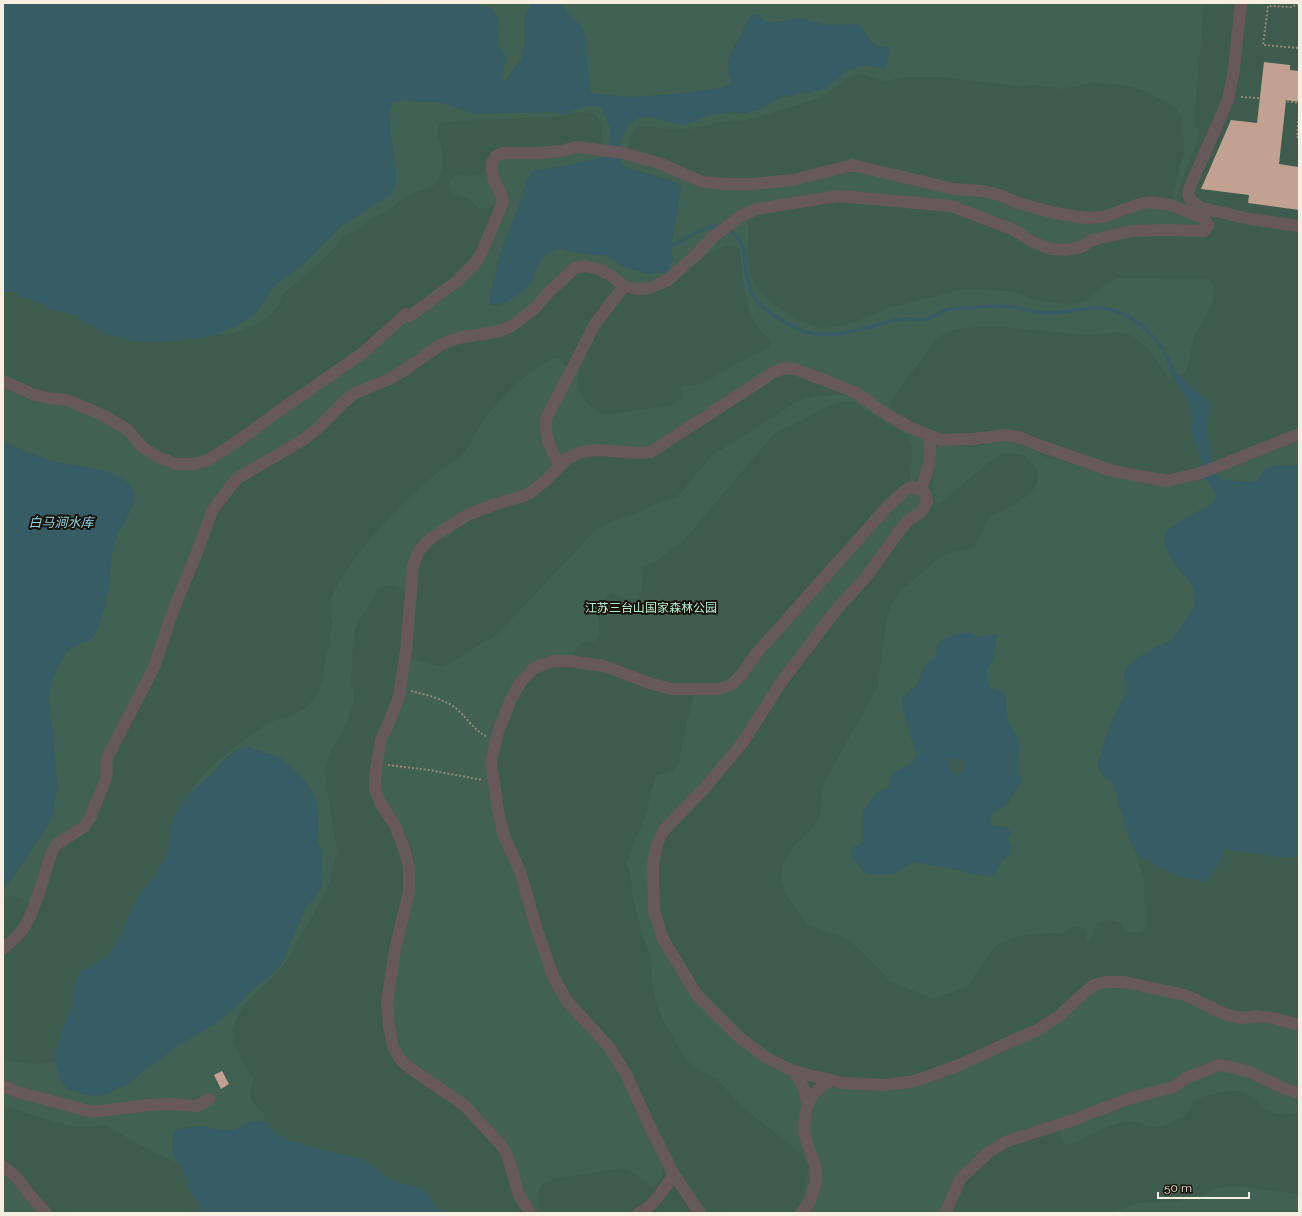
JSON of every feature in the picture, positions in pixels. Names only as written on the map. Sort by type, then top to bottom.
[{"type":"lane","points":[[1241,3],[1234,69],[1229,95],[1222,115],[1189,189],[1189,198],[1202,208],[1250,219],[1299,226]]},
{"type":"lane","points":[[3,381],[32,394],[47,398],[67,400],[105,416],[128,430],[142,447],[158,458],[176,464],[185,465],[208,460],[232,445],[363,353],[406,314],[410,316],[457,281],[471,268],[481,254],[503,202],[492,171],[492,162],[496,156],[503,153],[538,153],[560,151],[577,147],[622,152],[662,164],[703,182],[725,184],[753,184],[793,180],[852,165],[954,189],[1000,195],[1018,203],[1054,213],[1086,218],[1104,217],[1133,206],[1149,202],[1170,205],[1204,218],[1208,226],[1204,231],[1132,231],[1092,240],[1081,247],[1065,250],[1052,249],[1033,242],[1014,230],[951,206],[838,196],[756,209],[741,216],[714,236],[695,256],[668,280],[649,288],[637,289],[624,286],[613,277],[598,269],[584,266],[575,268],[549,292],[535,308],[513,325],[500,331],[458,338],[440,345],[403,371],[387,380],[355,393],[303,440],[236,479],[212,511],[171,616],[154,667],[109,754],[106,762],[107,772],[105,781],[90,818],[84,827],[57,844],[51,853],[30,916],[23,930],[3,948]]},
{"type":"lane","points":[[560,466],[550,448],[545,431],[546,419],[595,324],[624,286]]},
{"type":"lane","points":[[530,1213],[518,1193],[507,1154],[501,1145],[464,1105],[410,1068],[400,1059],[393,1046],[389,1026],[388,1002],[395,950],[409,891],[409,867],[404,848],[394,826],[380,802],[375,789],[375,776],[381,739],[399,696],[406,651],[413,566],[418,552],[431,538],[469,514],[529,494],[546,480],[568,458],[581,452],[598,450],[640,453],[651,452],[774,372],[785,368],[795,369],[855,392],[886,414],[909,427],[941,440],[973,439],[1006,435],[1019,437],[1113,471],[1150,479],[1167,481],[1201,474],[1299,434]]},
{"type":"lane","points":[[921,489],[930,462],[931,450],[929,435]]},
{"type":"lane","points":[[700,1213],[674,1175],[626,1074],[609,1047],[567,1001],[553,976],[536,930],[520,871],[504,836],[498,811],[491,762],[498,732],[511,699],[520,683],[534,668],[553,661],[569,661],[604,666],[649,683],[671,689],[720,689],[732,684],[766,643],[888,506],[903,492],[911,487],[921,489],[926,495],[927,503],[921,512],[908,521],[900,530],[867,576],[836,610],[782,681],[743,742],[705,788],[663,831],[657,844],[653,864],[654,911],[663,939],[697,995],[740,1038],[767,1058],[794,1070],[842,1083],[885,1085],[915,1081],[959,1064],[1039,1029],[1059,1016],[1084,993],[1094,986],[1106,982],[1124,982],[1185,995],[1227,1014],[1242,1018],[1257,1016],[1277,1019],[1299,1025]]},
{"type":"lane","points":[[945,1213],[961,1178],[988,1153],[1005,1142],[1070,1121],[1131,1098],[1174,1088],[1186,1078],[1218,1065],[1250,1072],[1285,1089],[1299,1093]]},
{"type":"lane","points":[[794,1070],[803,1085],[807,1104]]},
{"type":"lane","points":[[801,1213],[806,1208],[812,1196],[816,1182],[815,1162],[806,1141],[804,1131],[805,1110],[813,1094],[819,1088],[832,1080]]},
{"type":"lane","points":[[3,1086],[18,1092],[92,1112],[148,1105],[170,1104],[196,1106],[210,1099]]},
{"type":"lane","points":[[3,1166],[17,1178],[46,1213]]},
{"type":"lane","points":[[639,1213],[644,1211],[661,1193],[674,1175]]},
{"type":"path","points":[[1299,4],[1291,7],[1268,6],[1264,45],[1299,48]]},
{"type":"path","points":[[1229,95],[1259,98]]},
{"type":"path","points":[[1287,102],[1299,103]]},
{"type":"path","points":[[1299,113],[1297,137],[1299,137]]},
{"type":"path","points":[[400,688],[447,703],[458,710],[480,733],[496,742]]},
{"type":"path","points":[[377,763],[429,770],[494,782]]},
{"type":"green space","name":"江苏三台山国家森林公园","points":[[3,3],[1299,3],[1299,1213],[3,1213]]},
{"type":"green space","points":[[473,3],[533,3],[531,4],[524,30],[525,41],[522,58],[506,80],[501,79],[497,46],[499,35],[477,5]]},
{"type":"green space","points":[[561,3],[1204,3],[1195,112],[1195,127],[1201,130],[1177,195],[1178,201],[1174,202],[1173,191],[1184,153],[1183,120],[1176,108],[1165,101],[1142,90],[1123,85],[1091,83],[1062,89],[1037,85],[1020,86],[969,81],[948,77],[905,77],[882,82],[869,76],[857,74],[846,79],[823,97],[748,120],[727,121],[690,129],[638,126],[630,138],[627,150],[619,148],[621,138],[627,125],[638,118],[646,116],[683,125],[709,115],[733,112],[745,113],[760,109],[781,97],[792,96],[799,92],[809,93],[831,83],[840,77],[844,71],[866,65],[879,68],[884,46],[878,47],[871,43],[866,32],[855,24],[825,25],[800,18],[783,21],[747,21],[729,59],[728,72],[733,84],[723,88],[658,96],[642,97],[592,93],[589,87],[585,39],[581,25],[573,20]]},
{"type":"green space","points":[[407,100],[440,102],[475,114],[549,112],[564,114],[582,107],[596,106],[602,108],[610,127],[610,142],[606,157],[548,169],[535,170],[527,181],[500,255],[493,279],[490,304],[497,306],[506,302],[531,285],[537,266],[543,258],[547,254],[560,248],[571,252],[604,255],[625,267],[647,274],[665,272],[670,267],[673,260],[671,246],[681,188],[677,183],[671,180],[626,168],[620,162],[619,157],[623,155],[661,165],[688,179],[709,186],[733,187],[789,183],[850,169],[955,190],[994,196],[1049,215],[1070,220],[1081,221],[1105,219],[1139,208],[1160,206],[1202,218],[1205,222],[1205,226],[1202,229],[1128,226],[1103,232],[1072,245],[1061,246],[966,208],[947,203],[904,197],[844,192],[768,202],[751,207],[747,219],[749,230],[747,253],[750,274],[758,290],[776,306],[796,320],[821,328],[834,327],[855,322],[888,308],[965,289],[1008,291],[1022,294],[1034,300],[1070,304],[1085,301],[1106,284],[1119,278],[1204,279],[1210,281],[1216,290],[1213,302],[1194,337],[1186,372],[1170,380],[1148,349],[1141,342],[1125,333],[1113,332],[1088,335],[990,326],[956,329],[938,337],[896,393],[891,403],[892,410],[898,418],[856,391],[800,369],[787,366],[780,367],[655,444],[640,449],[596,447],[573,452],[564,456],[527,490],[478,507],[456,517],[428,535],[418,546],[411,563],[408,596],[403,589],[391,585],[381,587],[376,591],[367,610],[360,618],[356,626],[353,641],[351,683],[354,691],[353,704],[347,724],[332,748],[325,772],[337,851],[331,879],[291,956],[278,972],[246,1004],[240,1012],[232,1031],[234,1043],[239,1056],[252,1076],[253,1081],[250,1093],[251,1101],[265,1115],[263,1122],[249,1122],[237,1129],[231,1130],[211,1129],[205,1126],[198,1126],[185,1127],[174,1131],[172,1152],[179,1163],[161,1156],[104,1125],[80,1127],[59,1123],[16,1110],[3,1104],[3,1060],[39,1064],[55,1061],[61,1080],[68,1089],[86,1095],[100,1096],[127,1084],[177,1046],[218,1022],[281,965],[306,906],[314,899],[321,887],[322,855],[317,838],[319,826],[314,795],[303,779],[279,757],[247,747],[236,750],[189,794],[206,771],[262,727],[275,720],[291,716],[306,708],[317,695],[322,679],[333,622],[331,616],[331,601],[338,585],[355,558],[376,532],[411,496],[442,469],[461,456],[484,420],[498,402],[517,384],[537,368],[557,357],[563,360],[563,363],[566,366],[571,364],[592,324],[616,290],[612,281],[605,275],[591,270],[583,270],[578,272],[571,276],[534,315],[515,329],[498,335],[442,347],[388,383],[351,401],[328,424],[299,448],[236,484],[222,500],[217,510],[192,578],[170,627],[157,669],[136,713],[114,751],[110,762],[110,772],[106,790],[94,820],[82,832],[64,843],[59,851],[32,919],[19,936],[3,951],[3,942],[20,925],[30,904],[12,895],[3,898],[3,889],[49,823],[55,802],[56,761],[48,701],[51,684],[57,666],[63,656],[88,639],[97,630],[107,595],[114,544],[118,533],[133,505],[134,494],[129,485],[121,478],[109,473],[45,459],[3,441],[3,387],[30,401],[48,404],[71,405],[88,412],[116,427],[127,435],[137,448],[152,459],[188,470],[205,465],[217,459],[372,350],[427,306],[467,279],[478,267],[506,208],[507,200],[488,208],[478,208],[471,200],[455,194],[449,188],[451,179],[457,175],[470,176],[484,174],[491,155],[496,150],[601,144],[602,125],[597,116],[589,113],[580,112],[559,116],[447,122],[439,124],[437,135],[441,147],[443,162],[439,178],[433,186],[405,196],[387,212],[370,219],[343,237],[324,259],[282,295],[279,304],[268,318],[245,330],[226,335],[217,334],[251,317],[259,310],[271,288],[304,264],[342,225],[389,196],[395,187],[396,176],[389,113],[393,101]],"holes":[[[730,245],[735,246],[740,250],[746,298],[749,308],[757,326],[771,340],[768,348],[707,381],[700,384],[683,386],[681,388],[681,398],[673,405],[610,414],[592,409],[582,397],[578,387],[580,369],[585,352],[592,337],[613,307],[629,290],[644,293],[679,279],[687,269],[713,251]]]},
{"type":"green space","points":[[848,394],[923,438],[926,443],[927,451],[920,475],[914,482],[908,483],[911,477],[912,448],[909,439],[902,432],[852,401],[840,402],[825,408],[773,435],[685,539],[655,562],[644,567],[641,589],[638,598],[625,599],[611,593],[596,611],[600,626],[599,633],[595,641],[587,643],[582,642],[573,656],[542,659],[533,664],[490,755],[514,868],[545,965],[617,1066],[663,1163],[661,1176],[653,1187],[629,1170],[619,1169],[553,1179],[541,1187],[539,1196],[540,1211],[534,1210],[522,1191],[509,1149],[409,1061],[402,1051],[392,1015],[394,986],[406,923],[415,887],[415,863],[410,844],[379,790],[379,770],[388,733],[401,707],[410,655],[412,659],[443,667],[493,637],[592,534],[601,527],[676,497],[684,490],[713,455],[797,402],[813,396]]},
{"type":"green space","points":[[1299,438],[1299,465],[1277,465],[1265,469],[1258,479],[1253,482],[1225,480],[1212,504],[1166,531],[1179,570],[1190,580],[1196,595],[1194,608],[1171,641],[1158,646],[1139,657],[1128,666],[1124,673],[1127,687],[1124,698],[1113,717],[1101,751],[1104,777],[1114,784],[1130,841],[1137,854],[1144,879],[1145,930],[1133,933],[1126,929],[1121,923],[1109,920],[1097,925],[1090,942],[1087,941],[1084,928],[1072,927],[1061,933],[1029,934],[1014,938],[1000,943],[990,952],[967,987],[935,998],[931,998],[891,982],[850,941],[807,924],[785,894],[781,880],[783,866],[791,849],[817,824],[820,816],[822,787],[878,686],[886,622],[891,605],[900,591],[938,559],[952,551],[975,547],[986,522],[992,516],[1006,510],[1024,498],[1035,488],[1038,483],[1038,475],[1035,466],[1025,456],[1003,453],[983,467],[937,506],[932,487],[936,451],[939,445],[976,447],[999,440],[1011,440],[1024,445],[1043,456],[1115,475],[1168,485]],"holes":[[[969,632],[982,637],[991,635],[993,661],[988,668],[986,677],[990,688],[998,690],[1006,695],[1007,718],[1011,728],[1016,734],[1019,745],[1018,772],[1022,781],[1007,805],[994,812],[990,817],[992,825],[1007,828],[1008,839],[1011,847],[1009,855],[1001,861],[993,877],[914,862],[906,866],[866,873],[852,858],[852,849],[863,842],[863,812],[876,793],[889,787],[892,774],[912,763],[917,755],[910,734],[902,697],[917,684],[924,666],[936,658],[938,645]]]},
{"type":"green space","points":[[912,490],[925,499],[743,735],[699,788],[662,828],[650,901],[691,992],[731,1038],[752,1054],[799,1080],[813,1181],[798,1213],[793,1213],[805,1191],[808,1175],[809,1166],[803,1155],[739,1104],[721,1083],[687,1061],[659,1013],[652,985],[651,966],[648,951],[632,894],[631,875],[627,863],[633,843],[641,829],[656,776],[672,771],[679,762],[687,720],[694,696],[700,691],[724,690],[880,517]]},
{"type":"green space","points":[[1108,986],[1160,993],[1251,1021],[1299,1029],[1299,1113],[1275,1113],[1267,1110],[1251,1096],[1241,1092],[1231,1091],[1214,1094],[1194,1101],[1189,1110],[1181,1118],[1161,1126],[1155,1127],[1132,1122],[1120,1123],[1098,1131],[1070,1145],[1064,1144],[1060,1132],[1051,1131],[1005,1140],[960,1174],[942,1213],[805,1213],[815,1195],[809,1133],[810,1108],[815,1097],[828,1087],[884,1089],[1013,1044],[1097,988]]},
{"type":"green space","points":[[3,1163],[49,1213],[3,1213]]},
{"type":"green space","points":[[1233,1186],[1299,1194],[1299,1213],[1112,1213],[1137,1203],[1174,1202],[1198,1196],[1216,1188]]},
{"type":"water","points":[[3,3],[362,3],[372,6],[416,3],[473,3],[492,9],[497,16],[499,35],[497,46],[504,53],[505,57],[505,65],[501,79],[506,80],[522,58],[525,41],[524,19],[531,4],[561,3],[573,20],[581,25],[586,41],[589,87],[592,93],[625,96],[674,94],[723,88],[732,84],[728,72],[730,55],[752,14],[760,14],[764,22],[800,18],[825,25],[855,24],[866,32],[871,43],[878,47],[884,46],[889,48],[887,65],[884,68],[866,65],[844,71],[840,77],[822,89],[809,93],[799,92],[792,96],[781,97],[760,109],[745,113],[733,112],[709,115],[683,125],[646,116],[638,118],[627,125],[619,144],[621,162],[626,168],[677,183],[681,188],[671,246],[673,260],[670,267],[666,272],[647,274],[625,267],[604,255],[571,252],[560,248],[547,254],[543,258],[537,266],[531,285],[512,299],[495,304],[489,304],[491,292],[501,253],[519,208],[526,181],[535,170],[548,169],[606,157],[610,142],[610,127],[602,108],[596,106],[582,107],[564,114],[549,112],[475,114],[440,102],[407,100],[393,101],[389,113],[396,176],[395,187],[389,196],[342,225],[304,264],[271,288],[259,310],[236,326],[205,337],[163,342],[133,341],[107,334],[73,315],[49,308],[41,303],[22,297],[14,292],[3,292]]},
{"type":"water","points":[[1162,348],[1172,362],[1177,374],[1207,400],[1210,408],[1206,424],[1215,473],[1225,480],[1253,482],[1258,479],[1265,469],[1277,465],[1299,465],[1299,857],[1278,857],[1224,849],[1221,859],[1207,882],[1181,877],[1149,862],[1137,854],[1130,841],[1114,784],[1104,777],[1097,765],[1113,717],[1124,698],[1127,687],[1124,673],[1128,666],[1139,657],[1158,646],[1171,641],[1194,608],[1195,595],[1190,580],[1179,570],[1164,544],[1166,531],[1212,504],[1217,494],[1206,480],[1199,453],[1191,433],[1193,422],[1191,407],[1186,395],[1173,378]]},
{"type":"water","name":"白马涧水库","points":[[3,441],[45,459],[96,469],[121,478],[129,485],[134,494],[134,499],[133,505],[118,533],[114,544],[107,595],[97,630],[94,636],[86,642],[77,645],[66,652],[59,663],[52,681],[48,698],[53,734],[57,787],[53,813],[49,824],[3,889]]},
{"type":"water","points":[[969,632],[979,637],[994,634],[997,636],[993,661],[987,669],[987,681],[990,688],[998,690],[1006,695],[1007,718],[1011,728],[1016,734],[1019,745],[1018,772],[1022,781],[1006,805],[995,812],[990,818],[992,825],[1007,828],[1012,834],[1008,839],[1011,847],[1009,855],[1001,861],[994,877],[971,874],[963,871],[914,862],[893,874],[876,875],[866,873],[852,858],[851,849],[863,842],[863,812],[876,793],[889,787],[891,774],[912,763],[917,755],[904,714],[902,697],[917,685],[927,662],[936,658],[938,645],[941,640]],"holes":[[[955,758],[966,762],[963,772],[957,775],[949,768],[949,761]]]},
{"type":"water","points":[[247,747],[279,757],[303,779],[314,795],[316,803],[319,826],[317,838],[322,855],[321,887],[314,899],[306,906],[281,965],[218,1022],[177,1046],[127,1084],[100,1096],[86,1095],[68,1089],[61,1080],[55,1061],[56,1050],[60,1035],[73,1005],[75,982],[79,973],[104,958],[116,945],[134,904],[141,892],[151,881],[170,847],[170,834],[174,817],[189,794],[236,750]]},
{"type":"water","points":[[249,1122],[263,1122],[286,1140],[325,1151],[355,1157],[365,1161],[392,1181],[423,1189],[440,1213],[202,1213],[200,1203],[192,1194],[181,1165],[173,1157],[172,1148],[174,1131],[185,1128],[206,1126],[212,1129],[234,1130]]},
{"type":"building","points":[[1264,62],[1290,65],[1290,70],[1299,71],[1299,102],[1286,100],[1279,164],[1299,167],[1299,210],[1248,203],[1249,195],[1201,189],[1231,120],[1257,123]]},
{"type":"building","points":[[222,1071],[229,1084],[221,1089],[214,1075]]},
{"type":"waterway","points":[[671,246],[702,230],[715,226],[722,226]]},
{"type":"waterway","points":[[727,228],[740,241],[744,253],[747,279],[754,298],[759,304],[779,319],[800,330],[812,334],[838,334],[901,319],[925,319],[955,308],[1006,306],[1050,313],[1101,308],[1122,313],[1131,318],[1140,324],[1162,348]]}]
